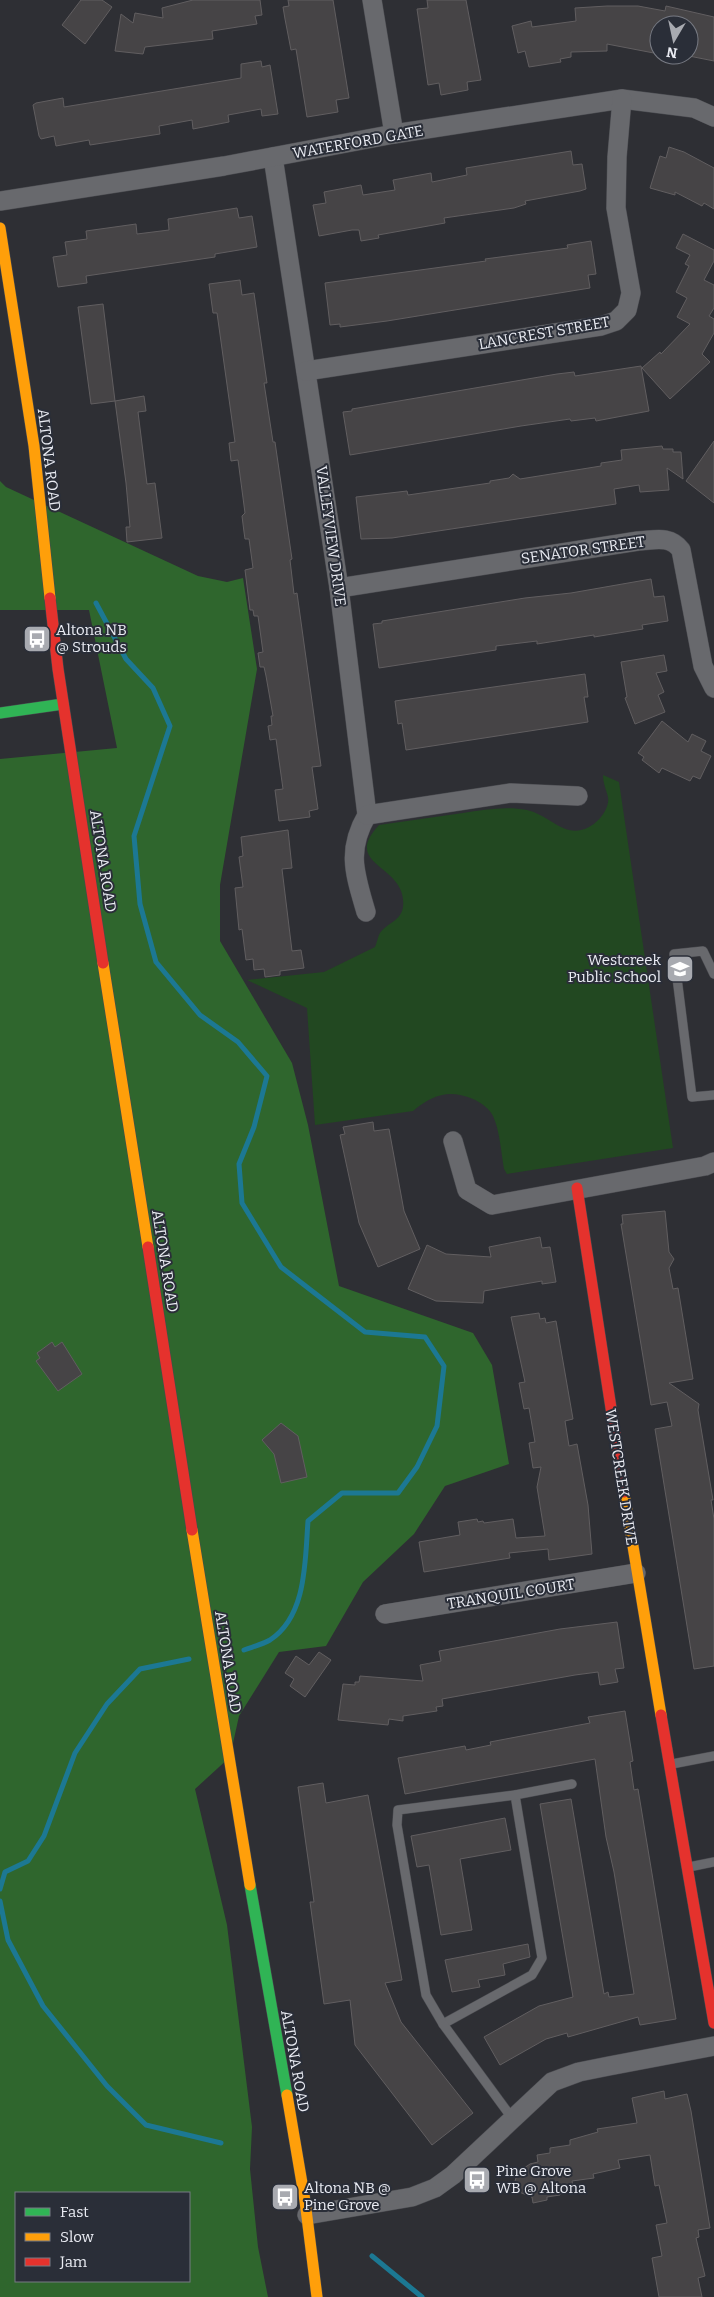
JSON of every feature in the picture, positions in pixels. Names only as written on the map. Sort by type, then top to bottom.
[{"type":"main road","name":"ALTONA ROAD","points":[[0,228],[34,446],[63,704],[231,1778],[307,2215],[317,2297]]},
{"type":"main road","points":[[0,713],[63,704]]},
{"type":"main road","name":"WESTCREEK DRIVE","points":[[577,1188],[636,1573],[714,2023]]},
{"type":"street","points":[[372,0],[394,134]]},
{"type":"street","name":"WATERFORD GATE","points":[[0,201],[273,157],[394,134],[622,99],[694,108],[714,117]]},
{"type":"street","name":"LANCREST STREET","points":[[306,371],[601,326],[616,321],[627,310],[631,294],[616,208],[617,157],[622,99]]},
{"type":"street","name":"VALLEYVIEW DRIVE","points":[[273,157],[339,588],[367,815]]},
{"type":"street","name":"SENATOR STREET","points":[[339,588],[628,543],[668,539],[676,543],[681,550],[703,666],[714,688]]},
{"type":"street","points":[[366,912],[358,884],[353,855],[357,832],[367,815],[511,793],[578,796]]},
{"type":"street","points":[[453,1141],[467,1190],[492,1205],[577,1188],[669,1173],[714,1162]]},
{"type":"street","name":"TRANQUIL COURT","points":[[385,1614],[636,1573]]},
{"type":"street","points":[[307,2215],[412,2197],[434,2188],[453,2175],[552,2082],[579,2072],[714,2046]]},
{"type":"lane","points":[[714,974],[703,951],[674,954],[692,1097],[714,1094]]},
{"type":"lane","points":[[670,1765],[714,1756]]},
{"type":"lane","points":[[512,2118],[442,2024],[426,1995],[397,1825],[398,1810],[515,1795],[572,1784]]},
{"type":"lane","points":[[442,2024],[532,1975],[542,1958],[515,1795]]},
{"type":"lane","points":[[686,1867],[714,1862]]},
{"type":"green space","points":[[0,481],[6,487],[198,576],[227,582],[243,578],[257,669],[220,885],[220,941],[292,1063],[308,1125],[339,1286],[473,1333],[492,1365],[509,1464],[445,1486],[414,1534],[363,1582],[326,1646],[279,1652],[239,1716],[230,1757],[195,1789],[227,1925],[252,2127],[250,2169],[258,2247],[268,2297],[0,2297],[0,759],[117,748],[89,610],[0,610]]},
{"type":"green space","points":[[603,775],[619,782],[673,1148],[507,1174],[504,1169],[497,1128],[492,1113],[476,1100],[456,1094],[441,1095],[427,1101],[413,1111],[315,1125],[307,1008],[247,980],[324,972],[375,947],[380,933],[400,916],[403,907],[402,893],[396,882],[378,866],[371,858],[367,849],[369,839],[379,825],[511,808],[535,813],[565,829],[572,831],[580,830],[593,825],[606,810],[608,797]]},
{"type":"building","points":[[81,0],[102,0],[112,7],[85,44],[62,25]]},
{"type":"building","points":[[193,0],[260,0],[262,15],[255,16],[257,24],[212,31],[213,39],[145,47],[143,54],[115,51],[121,14],[133,23],[135,13],[163,18],[162,8]]},
{"type":"building","points":[[288,0],[333,0],[349,98],[336,100],[338,112],[307,117],[296,49],[291,50],[283,7],[289,6]]},
{"type":"building","points":[[427,0],[466,0],[481,80],[467,82],[468,90],[441,95],[439,83],[428,85],[417,9],[428,8]]},
{"type":"building","points":[[638,6],[665,11],[666,6],[714,17],[714,61],[699,58],[699,15],[649,15],[649,52],[607,44],[607,51],[571,52],[571,57],[560,59],[561,62],[529,67],[525,51],[518,53],[512,26],[531,21],[532,27],[576,21],[575,8]]},
{"type":"building","points":[[261,61],[262,67],[270,65],[278,114],[262,116],[261,109],[228,115],[229,122],[193,129],[192,120],[159,126],[160,134],[90,145],[89,140],[56,146],[54,136],[41,139],[39,136],[33,105],[36,103],[63,98],[64,107],[241,78],[241,64]]},
{"type":"building","points":[[669,147],[684,152],[714,168],[714,209],[704,203],[702,206],[675,192],[675,195],[650,188],[660,156],[666,158]]},
{"type":"building","points":[[571,151],[573,165],[582,164],[586,189],[525,201],[526,204],[514,208],[444,218],[445,223],[378,235],[379,238],[361,241],[359,230],[319,236],[313,205],[326,203],[324,192],[361,185],[363,195],[395,190],[393,180],[431,173],[432,182],[467,175],[466,168]]},
{"type":"building","points":[[237,208],[239,218],[252,216],[257,247],[215,254],[215,257],[86,276],[87,283],[58,287],[53,257],[67,255],[65,242],[87,239],[86,231],[136,224],[137,234],[169,230],[168,219]]},
{"type":"building","points":[[683,234],[714,250],[714,261],[704,280],[714,285],[714,308],[709,316],[714,319],[714,333],[702,354],[710,362],[670,399],[642,368],[660,352],[661,354],[690,324],[677,317],[687,298],[676,292],[689,266],[685,264],[690,255],[676,248]]},
{"type":"building","points":[[591,241],[596,274],[588,275],[590,288],[387,321],[340,327],[340,324],[330,325],[325,283],[486,261],[485,259],[568,248],[567,245]]},
{"type":"building","points":[[240,280],[242,295],[254,293],[267,383],[264,383],[273,442],[275,442],[292,559],[290,560],[294,594],[297,593],[321,766],[312,767],[318,809],[309,811],[310,817],[279,821],[275,790],[283,789],[276,739],[270,740],[268,726],[272,725],[271,716],[273,716],[264,667],[260,667],[258,653],[263,652],[258,616],[254,616],[253,610],[250,610],[245,570],[253,568],[249,539],[245,539],[244,532],[242,516],[245,513],[238,460],[231,461],[229,443],[235,442],[217,313],[213,313],[209,284]]},
{"type":"building","points":[[103,304],[115,401],[91,404],[78,307]]},
{"type":"building","points":[[641,366],[649,411],[596,421],[595,418],[571,421],[570,419],[521,426],[350,455],[343,412],[352,411],[352,409],[557,374],[574,372],[575,376]]},
{"type":"building","points":[[144,396],[146,411],[138,412],[147,484],[155,483],[162,538],[127,542],[126,527],[130,527],[115,401]]},
{"type":"building","points":[[714,441],[714,503],[686,481]]},
{"type":"building","points":[[662,446],[663,449],[673,449],[673,452],[681,452],[683,479],[667,468],[669,490],[640,492],[639,485],[614,489],[616,504],[392,538],[361,539],[356,497],[407,491],[408,495],[490,483],[490,481],[509,478],[513,474],[520,479],[601,466],[601,463],[622,460],[621,450]]},
{"type":"building","points":[[651,579],[654,597],[664,596],[668,621],[642,625],[643,629],[594,637],[594,635],[537,644],[537,641],[496,646],[496,650],[379,668],[373,624],[382,623],[382,621]]},
{"type":"building","points":[[664,655],[667,671],[656,673],[664,692],[658,695],[665,712],[635,724],[625,698],[627,697],[621,662]]},
{"type":"building","points":[[585,674],[588,697],[584,697],[588,722],[406,750],[402,723],[398,724],[395,701]]},
{"type":"building","points":[[662,721],[688,742],[692,734],[706,741],[701,751],[711,756],[700,779],[693,776],[690,781],[662,768],[659,773],[642,760],[644,757],[638,753]]},
{"type":"building","points":[[288,830],[292,868],[282,869],[292,951],[301,950],[304,968],[280,971],[280,975],[265,977],[264,969],[254,970],[253,959],[246,960],[242,929],[239,930],[235,888],[243,887],[239,857],[243,856],[241,837]]},
{"type":"building","points":[[373,1122],[374,1131],[389,1129],[404,1211],[420,1249],[378,1267],[359,1223],[340,1135],[345,1134],[343,1127]]},
{"type":"building","points":[[665,1211],[669,1252],[674,1259],[669,1268],[673,1289],[678,1288],[693,1379],[669,1383],[699,1404],[698,1410],[713,1500],[711,1500],[714,1519],[714,1666],[694,1669],[655,1429],[672,1426],[667,1402],[651,1405],[621,1224],[623,1224],[622,1215]]},
{"type":"building","points":[[540,1237],[542,1248],[550,1247],[556,1282],[542,1284],[542,1281],[484,1291],[483,1303],[436,1301],[408,1289],[427,1245],[446,1254],[491,1257],[489,1247]]},
{"type":"building","points":[[539,1313],[540,1319],[545,1318],[546,1323],[556,1321],[573,1419],[565,1421],[569,1446],[577,1444],[588,1505],[592,1554],[549,1560],[548,1549],[509,1553],[510,1558],[424,1572],[419,1542],[460,1535],[458,1522],[477,1519],[478,1522],[483,1521],[484,1523],[513,1519],[516,1538],[545,1536],[537,1487],[541,1467],[533,1468],[529,1443],[535,1442],[529,1408],[524,1409],[519,1383],[525,1382],[511,1317]]},
{"type":"building","points":[[52,1342],[55,1347],[62,1342],[82,1374],[58,1391],[36,1361],[40,1358],[37,1353]]},
{"type":"building","points":[[281,1423],[298,1436],[307,1477],[281,1483],[274,1454],[262,1440]]},
{"type":"building","points":[[617,1622],[624,1668],[615,1669],[618,1682],[600,1685],[598,1672],[575,1675],[442,1699],[443,1706],[436,1707],[437,1711],[403,1716],[403,1721],[389,1719],[388,1725],[338,1720],[343,1684],[355,1685],[355,1682],[359,1682],[360,1676],[423,1681],[420,1665],[441,1661],[439,1651],[560,1629]]},
{"type":"building","points":[[319,1652],[331,1660],[305,1697],[290,1686],[294,1679],[285,1673],[296,1656],[309,1665]]},
{"type":"building","points":[[625,1711],[633,1761],[630,1762],[634,1790],[638,1789],[676,2019],[640,2025],[638,2017],[568,2037],[567,2033],[546,2039],[500,2065],[484,2037],[539,2006],[573,1997],[540,1804],[571,1799],[604,1994],[608,1992],[609,1997],[634,1994],[614,1872],[606,1837],[595,1759],[405,1794],[398,1758],[465,1746],[466,1750],[491,1745],[490,1742],[590,1723],[588,1717]]},
{"type":"building","points":[[323,1783],[326,1803],[368,1795],[402,1980],[385,1983],[401,2022],[473,2113],[432,2145],[355,2045],[350,2000],[324,2004],[310,1902],[314,1902],[298,1787]]},
{"type":"building","points":[[505,1818],[511,1850],[460,1859],[472,1930],[441,1935],[429,1865],[417,1867],[411,1836]]},
{"type":"building","points":[[528,1944],[530,1957],[503,1964],[505,1975],[478,1980],[480,1987],[452,1992],[445,1960]]},
{"type":"building","points":[[664,2091],[665,2099],[687,2094],[691,2111],[710,2228],[698,2230],[699,2237],[696,2238],[705,2276],[698,2278],[702,2297],[659,2297],[652,2258],[662,2256],[656,2225],[667,2223],[659,2185],[655,2186],[650,2155],[618,2160],[620,2168],[593,2174],[594,2178],[572,2181],[573,2186],[559,2189],[560,2195],[547,2197],[547,2200],[533,2203],[532,2197],[519,2192],[514,2184],[518,2172],[530,2164],[538,2162],[537,2155],[550,2153],[550,2148],[570,2145],[570,2140],[598,2132],[597,2129],[637,2123],[632,2098]]},
{"type":"waterway","points":[[96,603],[126,659],[153,688],[170,726],[134,836],[140,904],[156,962],[200,1015],[238,1042],[267,1076],[254,1127],[239,1164],[242,1203],[281,1267],[365,1332],[425,1337],[444,1366],[437,1426],[417,1467],[398,1493],[342,1493],[308,1521],[302,1586],[291,1617],[282,1630],[270,1640],[244,1650]]},
{"type":"waterway","points":[[0,1889],[5,1872],[28,1861],[44,1836],[75,1753],[107,1704],[140,1669],[189,1659]]},
{"type":"waterway","points":[[0,1901],[8,1940],[43,2006],[107,2086],[146,2125],[221,2143]]},
{"type":"waterway","points":[[372,2256],[422,2297]]},
{"type":"traffic: fast","points":[[0,713],[63,704]]},
{"type":"traffic: fast","points":[[250,1885],[287,2095]]},
{"type":"traffic: slow","points":[[0,228],[34,446],[50,598]]},
{"type":"traffic: slow","points":[[103,963],[148,1247]]},
{"type":"traffic: slow","points":[[624,1492],[661,1715]]},
{"type":"traffic: slow","points":[[192,1530],[250,1885]]},
{"type":"traffic: slow","points":[[287,2095],[305,2201],[317,2297]]},
{"type":"traffic: jam","points":[[50,598],[58,669],[103,963]]},
{"type":"traffic: jam","points":[[577,1188],[624,1492]]},
{"type":"traffic: jam","points":[[148,1247],[192,1530]]},
{"type":"traffic: jam","points":[[661,1715],[714,2023]]},
{"type":"place","name":"Altona NB @ Strouds","points":[[37,639]]},
{"type":"place","name":"Westcreek Public School","points":[[680,969]]},
{"type":"place","name":"Pine Grove WB @ Altona","points":[[477,2180]]},
{"type":"place","name":"Altona NB @ Pine Grove","points":[[285,2197]]}]
